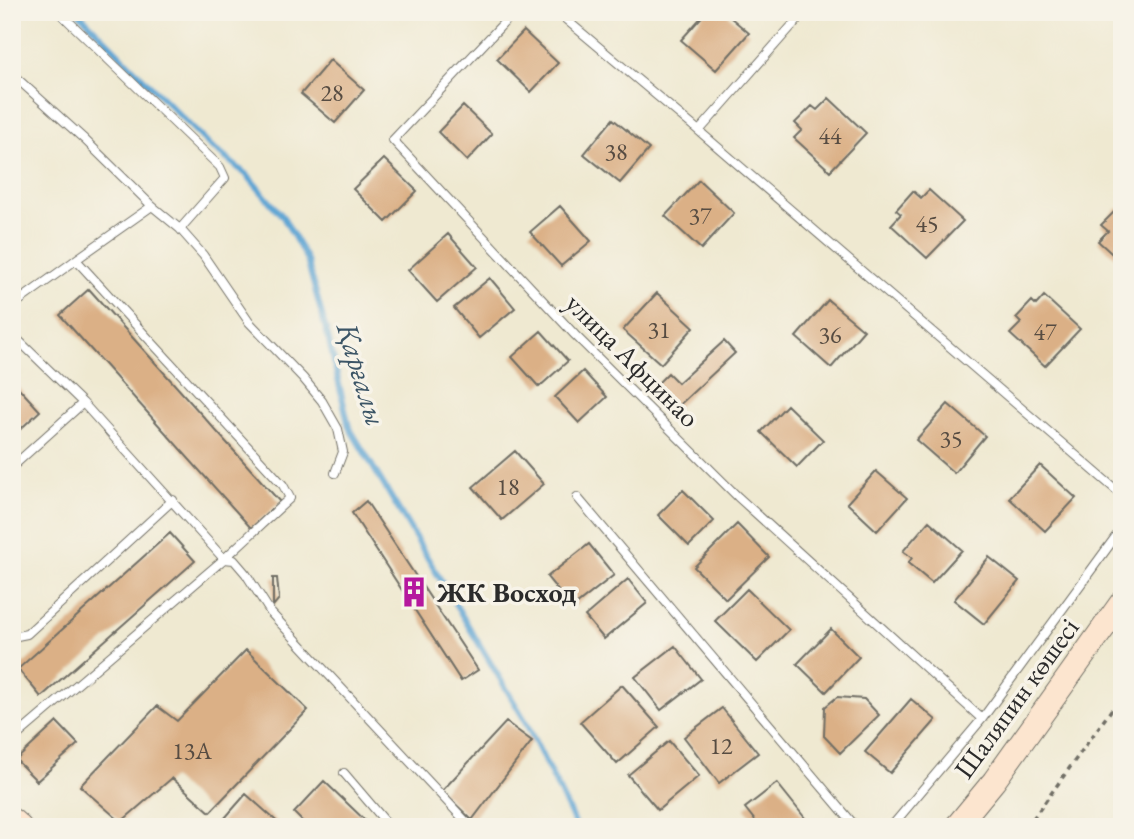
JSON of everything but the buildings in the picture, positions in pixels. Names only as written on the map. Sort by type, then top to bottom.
[{"type":"main road","name":"Шаляпин көшесі","points":[[956,827],[994,781],[1122,603]]},
{"type":"main road","points":[[12,820],[20,827]]},
{"type":"lane","points":[[59,12],[220,167],[225,178],[180,229]]},
{"type":"lane","name":"улица Афцинао","points":[[514,12],[393,140],[575,335],[719,478],[982,719]]},
{"type":"lane","points":[[557,12],[1122,495]]},
{"type":"lane","points":[[699,131],[804,12]]},
{"type":"lane","points":[[12,74],[180,229],[203,255],[249,322],[322,401],[338,429],[343,452],[335,473]]},
{"type":"lane","points":[[12,306],[152,206]]},
{"type":"lane","points":[[12,740],[224,559],[290,498],[283,485],[78,261],[72,262]]},
{"type":"lane","points":[[12,334],[83,403],[224,559],[234,561],[240,567],[271,612],[471,827]]},
{"type":"lane","points":[[12,467],[83,403]]},
{"type":"lane","points":[[577,497],[856,827]]},
{"type":"lane","points":[[12,637],[27,634],[173,500]]},
{"type":"lane","points":[[891,827],[982,719],[1122,528]]},
{"type":"lane","points":[[344,774],[390,827]]},
{"type":"path","points":[[1027,827],[1122,695]]},
{"type":"waterway","name":"Қарғалы","points":[[78,12],[207,143],[247,175],[283,217],[307,260],[349,427],[523,717],[577,827]]},
{"type":"place","name":"ЖК Восход","points":[[414,592]]}]
